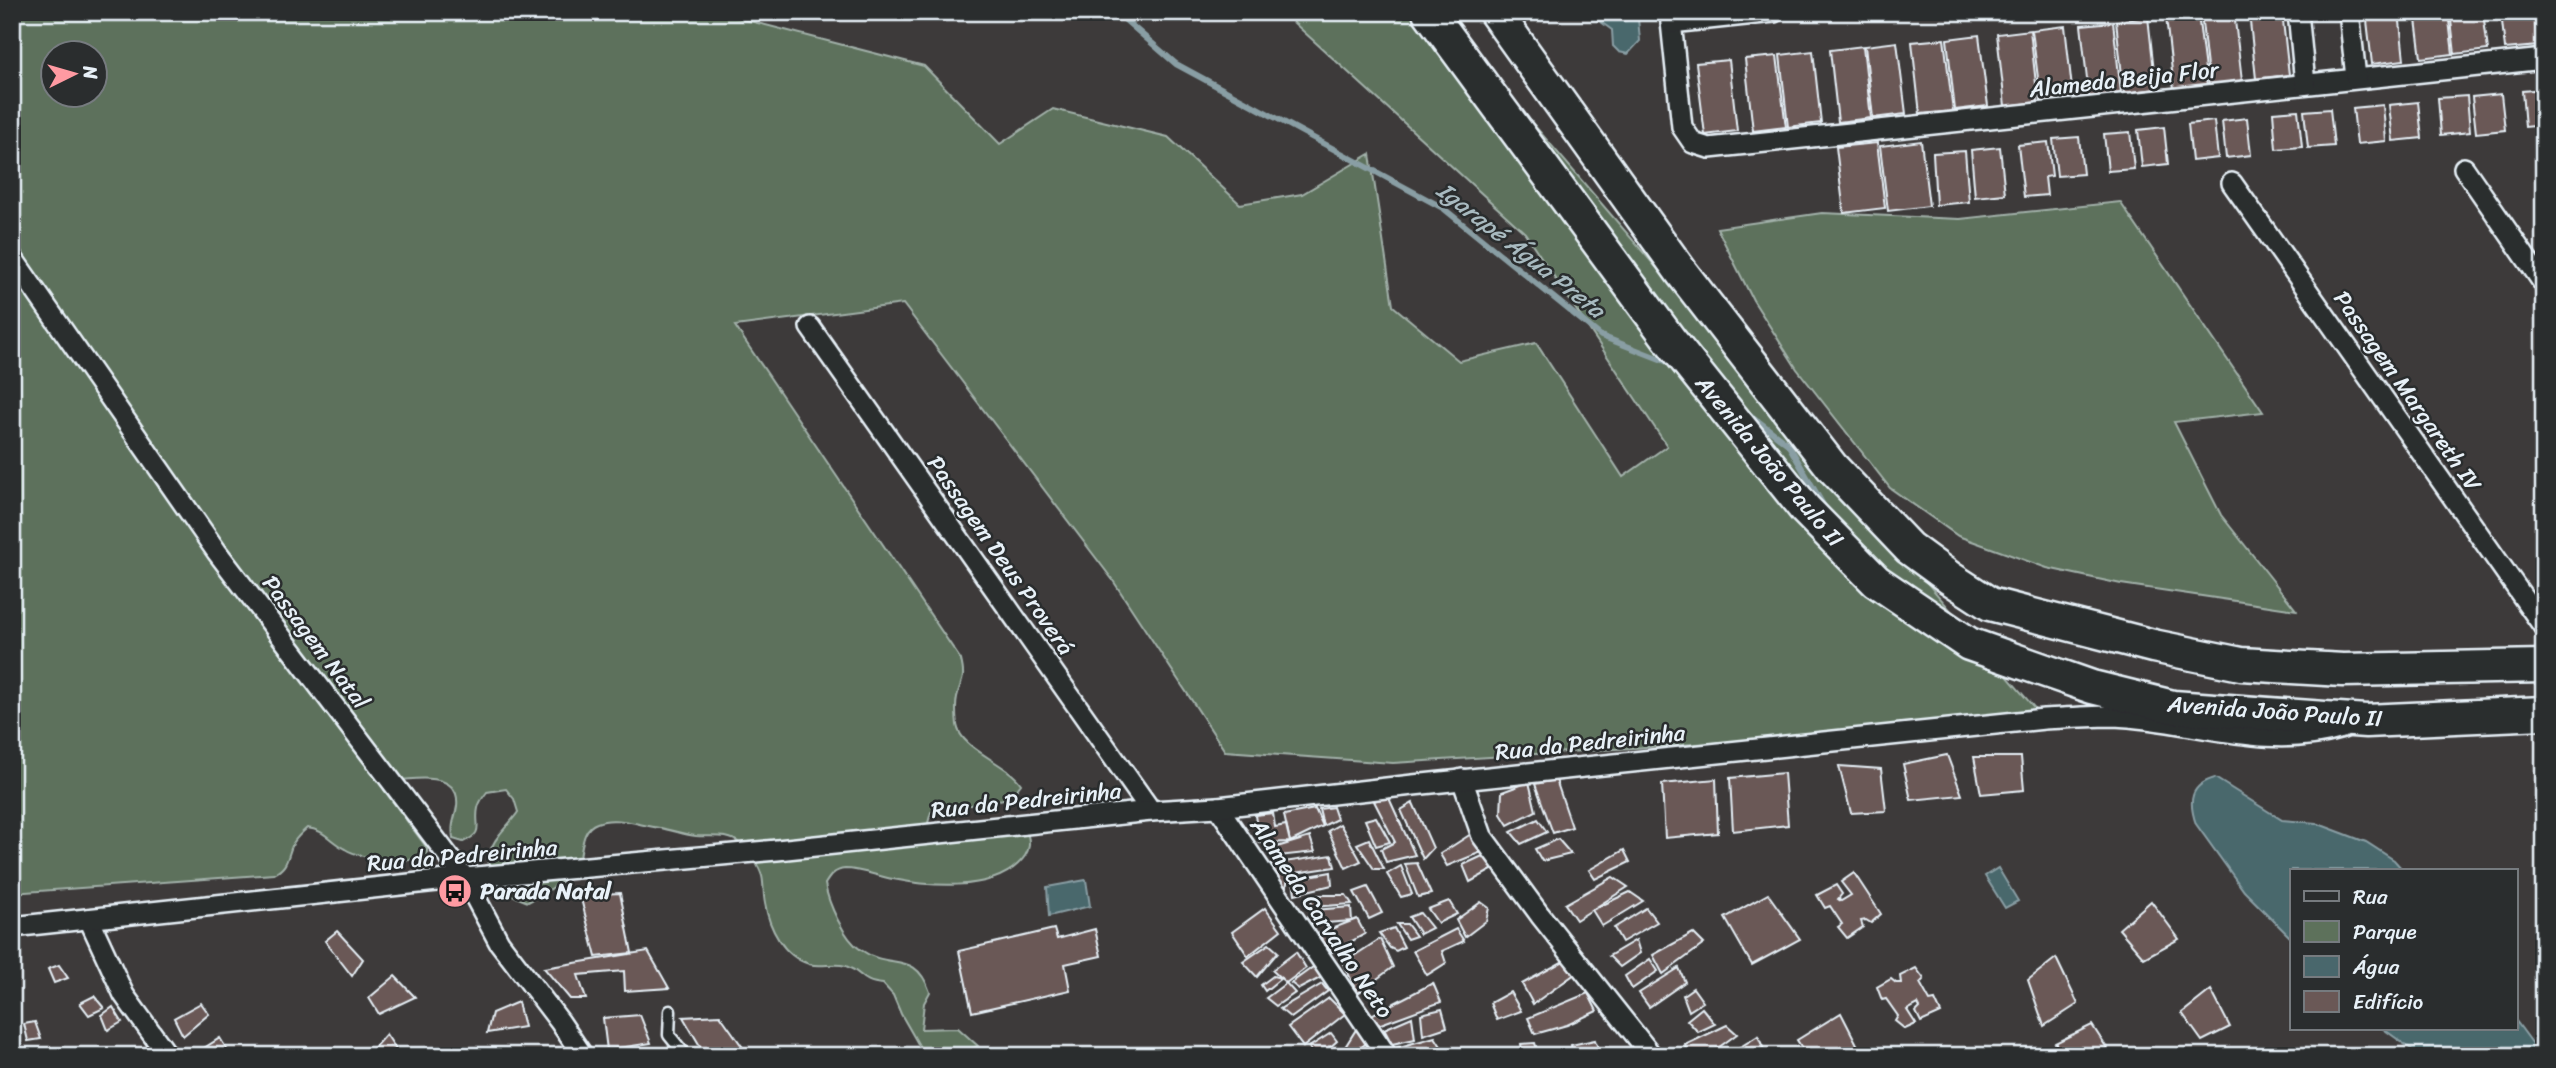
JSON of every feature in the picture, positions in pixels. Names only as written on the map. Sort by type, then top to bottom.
[{"type":"main road","name":"Avenida João Paulo II","points":[[1429,12],[1670,340],[1805,509],[1876,581],[1969,643],[2092,687],[2173,707],[2366,721],[2544,713]]},
{"type":"main road","name":"Avenida João Paulo II","points":[[1495,12],[1682,273],[1832,467],[1909,548],[1990,604],[2153,646],[2241,664],[2343,670],[2544,666]]},
{"type":"street","points":[[1671,18],[1774,12]]},
{"type":"street","points":[[2298,12],[2305,84]]},
{"type":"street","points":[[2349,12],[2356,78]]},
{"type":"street","name":"Alameda Beija Flor","points":[[1671,18],[1682,127],[1693,143],[1709,148],[2544,59]]},
{"type":"street","points":[[2463,168],[2544,284]]},
{"type":"street","name":"Passagem Margareth IV","points":[[2232,183],[2544,627]]},
{"type":"street","name":"Passagem Natal","points":[[12,257],[217,552],[465,877],[499,942],[583,1056]]},
{"type":"street","name":"Passagem Deus Proverá","points":[[810,327],[1152,811]]},
{"type":"street","name":"Rua da Pedreirinha","points":[[12,927],[465,877],[723,856],[1152,811],[1218,807],[2044,719],[2115,716],[2248,736],[2286,738],[2334,731],[2366,721]]},
{"type":"street","points":[[1462,779],[1482,836],[1540,915],[1652,1056]]},
{"type":"street","name":"Alameda Carvalho Neto","points":[[1218,807],[1387,1056]]},
{"type":"street","points":[[89,919],[124,995],[168,1056]]},
{"type":"lane","points":[[670,1011],[669,1035],[685,1056]]},
{"type":"green space","points":[[12,12],[715,12],[924,66],[1000,144],[1053,109],[1168,137],[1240,204],[1302,194],[1370,154],[1393,306],[1459,361],[1536,343],[1623,477],[1667,446],[1525,233],[1282,12],[1437,12],[2044,719],[2030,723],[1393,763],[1225,751],[1112,579],[903,304],[735,326],[961,660],[963,676],[956,707],[960,734],[1021,784],[1014,793],[1004,799],[931,812],[928,823],[937,831],[1024,826],[1029,841],[1028,851],[1018,864],[1006,873],[975,883],[940,885],[907,882],[845,869],[833,874],[825,884],[838,920],[855,945],[872,956],[909,965],[924,979],[930,992],[924,1003],[921,1029],[958,1028],[978,1046],[964,1052],[968,1056],[925,1056],[893,995],[883,984],[870,981],[846,966],[809,964],[792,955],[779,940],[770,922],[759,868],[745,848],[732,839],[692,835],[612,820],[597,823],[585,835],[576,869],[557,885],[528,902],[499,884],[489,867],[492,846],[518,812],[514,799],[506,789],[487,792],[481,800],[477,814],[477,832],[463,842],[453,839],[457,806],[456,794],[451,786],[432,779],[408,779],[388,782],[384,790],[427,848],[427,857],[408,860],[363,856],[345,849],[318,831],[307,828],[294,841],[285,865],[274,874],[12,893]]},
{"type":"green space","points":[[2120,202],[2263,412],[2174,422],[2221,515],[2296,610],[2121,584],[2047,568],[1958,536],[1890,488],[1797,369],[1753,300],[1717,228],[1822,213],[1960,219]]},
{"type":"water","points":[[1587,12],[1623,12],[1623,21],[1638,18],[1640,41],[1628,54],[1619,52],[1613,46],[1612,30]]},
{"type":"water","points":[[2215,778],[2282,820],[2316,823],[2366,842],[2394,860],[2402,869],[2290,869],[2290,937],[2244,891],[2196,824],[2192,808],[2193,795],[2200,785]]},
{"type":"water","points":[[1998,868],[2018,901],[2005,908],[1985,876]]},
{"type":"water","points":[[1086,880],[1090,906],[1049,916],[1047,887]]},
{"type":"water","points":[[2518,1024],[2533,1044],[2544,1050],[2544,1056],[2421,1056],[2385,1030],[2518,1030]]},
{"type":"building","points":[[2234,12],[2242,81],[2209,85],[2201,13]]},
{"type":"building","points":[[2249,12],[2282,12],[2289,75],[2256,79]]},
{"type":"building","points":[[2366,12],[2399,12],[2404,60],[2372,64]]},
{"type":"building","points":[[2415,12],[2448,12],[2453,54],[2421,58]]},
{"type":"building","points":[[2450,12],[2483,12],[2488,50],[2455,54]]},
{"type":"building","points":[[2501,12],[2534,12],[2538,46],[2505,49]]},
{"type":"building","points":[[2536,12],[2544,12],[2544,45],[2540,45]]},
{"type":"building","points":[[2198,14],[2207,85],[2174,89],[2166,17]]},
{"type":"building","points":[[2148,17],[2156,89],[2124,93],[2116,21]]},
{"type":"building","points":[[2113,22],[2121,93],[2089,97],[2081,25]]},
{"type":"building","points":[[2065,26],[2073,98],[2041,102],[2032,30]]},
{"type":"building","points":[[2030,30],[2038,102],[2005,106],[1997,34]]},
{"type":"building","points":[[1979,35],[1988,106],[1955,110],[1947,39]]},
{"type":"building","points":[[1944,39],[1953,111],[1920,114],[1912,42]]},
{"type":"building","points":[[1897,42],[1906,114],[1873,118],[1865,46]]},
{"type":"building","points":[[1863,46],[1871,118],[1838,122],[1830,50]]},
{"type":"building","points":[[1813,51],[1821,123],[1788,127],[1780,55]]},
{"type":"building","points":[[1777,56],[1786,127],[1753,131],[1745,59]]},
{"type":"building","points":[[1729,60],[1737,131],[1705,135],[1696,63]]},
{"type":"building","points":[[2544,89],[2544,125],[2525,127],[2522,91]]},
{"type":"building","points":[[2501,94],[2505,130],[2476,133],[2472,97]]},
{"type":"building","points":[[2467,96],[2470,132],[2441,135],[2438,98]]},
{"type":"building","points":[[2418,102],[2422,138],[2393,141],[2389,105]]},
{"type":"building","points":[[2383,105],[2386,141],[2357,144],[2353,108]]},
{"type":"building","points":[[2330,109],[2334,146],[2308,148],[2304,111]]},
{"type":"building","points":[[2298,110],[2302,147],[2276,149],[2273,112]]},
{"type":"building","points":[[2247,118],[2251,155],[2226,158],[2222,121]]},
{"type":"building","points":[[2214,121],[2218,158],[2192,161],[2188,124]]},
{"type":"building","points":[[2164,127],[2168,164],[2142,167],[2138,130]]},
{"type":"building","points":[[2130,132],[2134,169],[2108,171],[2104,134]]},
{"type":"building","points":[[2079,137],[2083,174],[2057,176],[2053,139]]},
{"type":"building","points":[[1921,141],[1929,206],[1888,211],[1880,146]]},
{"type":"building","points":[[2048,142],[2052,176],[2045,177],[2047,195],[2024,197],[2018,145]]},
{"type":"building","points":[[1877,143],[1885,208],[1844,213],[1836,147]]},
{"type":"building","points":[[2000,147],[2005,194],[1975,197],[1971,150]]},
{"type":"building","points":[[1965,151],[1969,202],[1936,205],[1933,153]]},
{"type":"building","points":[[1947,755],[1962,795],[1911,800],[1903,764]]},
{"type":"building","points":[[1974,757],[2021,757],[2024,790],[1981,794]]},
{"type":"building","points":[[1839,766],[1881,769],[1886,811],[1851,813]]},
{"type":"building","points":[[1784,773],[1788,825],[1733,831],[1730,778]]},
{"type":"building","points":[[1716,779],[1718,833],[1665,838],[1662,784]]},
{"type":"building","points":[[1556,780],[1572,827],[1553,833],[1535,784]]},
{"type":"building","points":[[1529,782],[1536,811],[1508,825],[1501,814],[1502,792]]},
{"type":"building","points":[[1388,796],[1415,855],[1386,862],[1381,849],[1395,842],[1374,801]]},
{"type":"building","points":[[1413,803],[1433,848],[1423,859],[1401,810]]},
{"type":"building","points":[[1333,807],[1337,819],[1323,826],[1319,809]]},
{"type":"building","points":[[1315,809],[1323,826],[1290,842],[1284,815]]},
{"type":"building","points":[[1273,813],[1275,827],[1286,825],[1290,842],[1259,843],[1255,815]]},
{"type":"building","points":[[1376,817],[1390,842],[1376,846],[1365,820]]},
{"type":"building","points":[[1538,819],[1547,832],[1521,844],[1511,832]]},
{"type":"building","points":[[1340,824],[1361,861],[1346,868],[1328,831]]},
{"type":"building","points":[[1471,834],[1484,851],[1447,866],[1440,854]]},
{"type":"building","points":[[1310,837],[1315,852],[1270,857],[1267,850]]},
{"type":"building","points":[[1369,839],[1384,869],[1374,869],[1357,844]]},
{"type":"building","points":[[1558,839],[1571,854],[1542,861],[1535,849]]},
{"type":"building","points":[[1624,850],[1630,862],[1595,879],[1589,870]]},
{"type":"building","points":[[1487,854],[1492,870],[1470,882],[1463,865]]},
{"type":"building","points":[[1332,855],[1335,867],[1289,874],[1285,892],[1270,864]]},
{"type":"building","points":[[1417,863],[1431,894],[1418,897],[1405,864]]},
{"type":"building","points":[[1401,866],[1412,894],[1401,897],[1387,874]]},
{"type":"building","points":[[1331,872],[1332,885],[1295,894],[1293,879]]},
{"type":"building","points":[[1854,873],[1881,914],[1871,923],[1861,921],[1863,927],[1847,938],[1838,927],[1842,924],[1830,906],[1825,908],[1817,895],[1836,885],[1842,894],[1838,899],[1841,901],[1851,895],[1841,882]]},
{"type":"building","points":[[1613,877],[1628,887],[1576,920],[1565,904]]},
{"type":"building","points":[[1368,887],[1382,913],[1369,919],[1354,892]]},
{"type":"building","points":[[1630,892],[1643,901],[1602,926],[1592,910]]},
{"type":"building","points":[[620,893],[632,953],[596,957],[580,895]]},
{"type":"building","points":[[1768,894],[1800,939],[1752,965],[1725,918]]},
{"type":"building","points":[[1311,895],[1346,895],[1352,904],[1312,907]]},
{"type":"building","points":[[1449,901],[1457,914],[1438,923],[1428,909]]},
{"type":"building","points":[[2151,901],[2179,939],[2144,958],[2119,929]]},
{"type":"building","points":[[1481,902],[1489,908],[1486,921],[1465,937],[1456,920]]},
{"type":"building","points":[[1351,907],[1352,921],[1312,924],[1314,910]]},
{"type":"building","points":[[1265,908],[1281,930],[1248,956],[1232,932]]},
{"type":"building","points":[[1646,908],[1657,922],[1622,942],[1614,928]]},
{"type":"building","points":[[1420,913],[1432,928],[1420,934],[1409,917]]},
{"type":"building","points":[[1357,919],[1365,934],[1332,952],[1318,934]]},
{"type":"building","points":[[1397,924],[1407,924],[1416,936],[1407,939]]},
{"type":"building","points":[[1394,928],[1404,947],[1396,951],[1390,948],[1379,933]]},
{"type":"building","points":[[1054,929],[1057,939],[1095,929],[1101,956],[1065,964],[1070,990],[972,1012],[959,951]]},
{"type":"building","points":[[1456,929],[1464,941],[1442,951],[1446,963],[1427,975],[1413,951]]},
{"type":"building","points":[[337,931],[363,959],[352,976],[325,941]]},
{"type":"building","points":[[1693,933],[1704,944],[1663,974],[1653,955]]},
{"type":"building","points":[[1380,939],[1393,967],[1358,993],[1343,963]]},
{"type":"building","points":[[1636,940],[1640,953],[1620,967],[1609,956]]},
{"type":"building","points":[[1269,944],[1278,952],[1257,977],[1243,962]]},
{"type":"building","points":[[648,951],[669,988],[625,991],[624,971],[578,975],[586,999],[570,999],[544,968]]},
{"type":"building","points":[[1296,952],[1306,968],[1286,983],[1272,970]]},
{"type":"building","points":[[1569,958],[1579,971],[1533,1004],[1522,984]]},
{"type":"building","points":[[2056,958],[2078,1004],[2044,1026],[2028,980]]},
{"type":"building","points":[[1650,959],[1658,971],[1632,989],[1625,976]]},
{"type":"building","points":[[59,965],[68,978],[54,983],[48,969]]},
{"type":"building","points":[[1313,967],[1324,976],[1299,989],[1291,983]]},
{"type":"building","points":[[1679,968],[1685,982],[1649,1007],[1639,993]]},
{"type":"building","points":[[1916,968],[1924,979],[1920,983],[1930,1001],[1935,1000],[1941,1013],[1921,1022],[1916,1012],[1920,1008],[1918,1004],[1907,1010],[1916,1024],[1905,1029],[1895,1021],[1898,1016],[1886,999],[1882,1000],[1877,987],[1891,979],[1901,983],[1900,976]]},
{"type":"building","points":[[395,976],[415,997],[379,1014],[369,998]]},
{"type":"building","points":[[1273,976],[1281,978],[1265,991],[1261,985]]},
{"type":"building","points":[[1286,983],[1295,993],[1276,1006],[1266,998]]},
{"type":"building","points":[[1433,983],[1441,1002],[1378,1025],[1371,1015]]},
{"type":"building","points":[[1322,984],[1328,991],[1291,1018],[1280,1009]]},
{"type":"building","points":[[1693,988],[1703,1002],[1689,1011],[1683,995]]},
{"type":"building","points":[[2211,990],[2230,1027],[2202,1041],[2182,1013]]},
{"type":"building","points":[[1510,992],[1521,1011],[1497,1020],[1490,1003]]},
{"type":"building","points":[[1588,993],[1597,1011],[1567,1025],[1535,1034],[1528,1018]]},
{"type":"building","points":[[94,996],[104,1008],[89,1015],[80,1003]]},
{"type":"building","points":[[1329,998],[1345,1014],[1303,1047],[1288,1027]]},
{"type":"building","points":[[518,1002],[524,1027],[487,1033],[492,1013]]},
{"type":"building","points":[[201,1003],[209,1014],[183,1036],[174,1018]]},
{"type":"building","points":[[113,1007],[122,1022],[108,1030],[102,1015]]},
{"type":"building","points":[[1702,1008],[1715,1024],[1698,1032],[1687,1020]]},
{"type":"building","points":[[1442,1009],[1447,1027],[1423,1035],[1421,1014]]},
{"type":"building","points":[[1841,1013],[1863,1056],[1807,1056],[1797,1040]]},
{"type":"building","points":[[640,1015],[651,1043],[607,1050],[603,1018]]},
{"type":"building","points":[[720,1015],[744,1049],[734,1056],[706,1056],[683,1017]]},
{"type":"building","points":[[1412,1017],[1415,1039],[1392,1044],[1384,1029]]},
{"type":"building","points":[[35,1022],[41,1039],[28,1041],[24,1024]]},
{"type":"building","points":[[1727,1025],[1737,1034],[1707,1056],[1691,1056],[1685,1045]]},
{"type":"building","points":[[2092,1025],[2112,1056],[2066,1056],[2055,1043]]},
{"type":"building","points":[[1357,1028],[1369,1041],[1354,1053],[1345,1047]]},
{"type":"building","points":[[1331,1033],[1337,1041],[1320,1056],[1314,1056],[1309,1047]]},
{"type":"building","points":[[386,1034],[396,1049],[382,1055],[372,1050]]},
{"type":"building","points":[[1758,1036],[1765,1052],[1759,1056],[1726,1056]]},
{"type":"building","points":[[1435,1037],[1444,1051],[1430,1056],[1397,1056],[1392,1049]]},
{"type":"building","points":[[220,1038],[231,1056],[193,1056],[193,1055]]},
{"type":"building","points":[[1595,1040],[1601,1056],[1573,1056],[1571,1045]]},
{"type":"building","points":[[1535,1043],[1539,1056],[1523,1056],[1521,1044]]},
{"type":"building","points":[[1330,1047],[1349,1056],[1323,1056],[1332,1051]]},
{"type":"waterway","name":"Igarapé Água Preta","points":[[1116,12],[1176,64],[1443,208],[1601,336],[1673,364]]},
{"type":"waterway","name":"Igarapé Água Preta","points":[[1746,412],[1788,444],[1826,510]]},
{"type":"place","name":"Parada Natal","points":[[455,891]]}]
